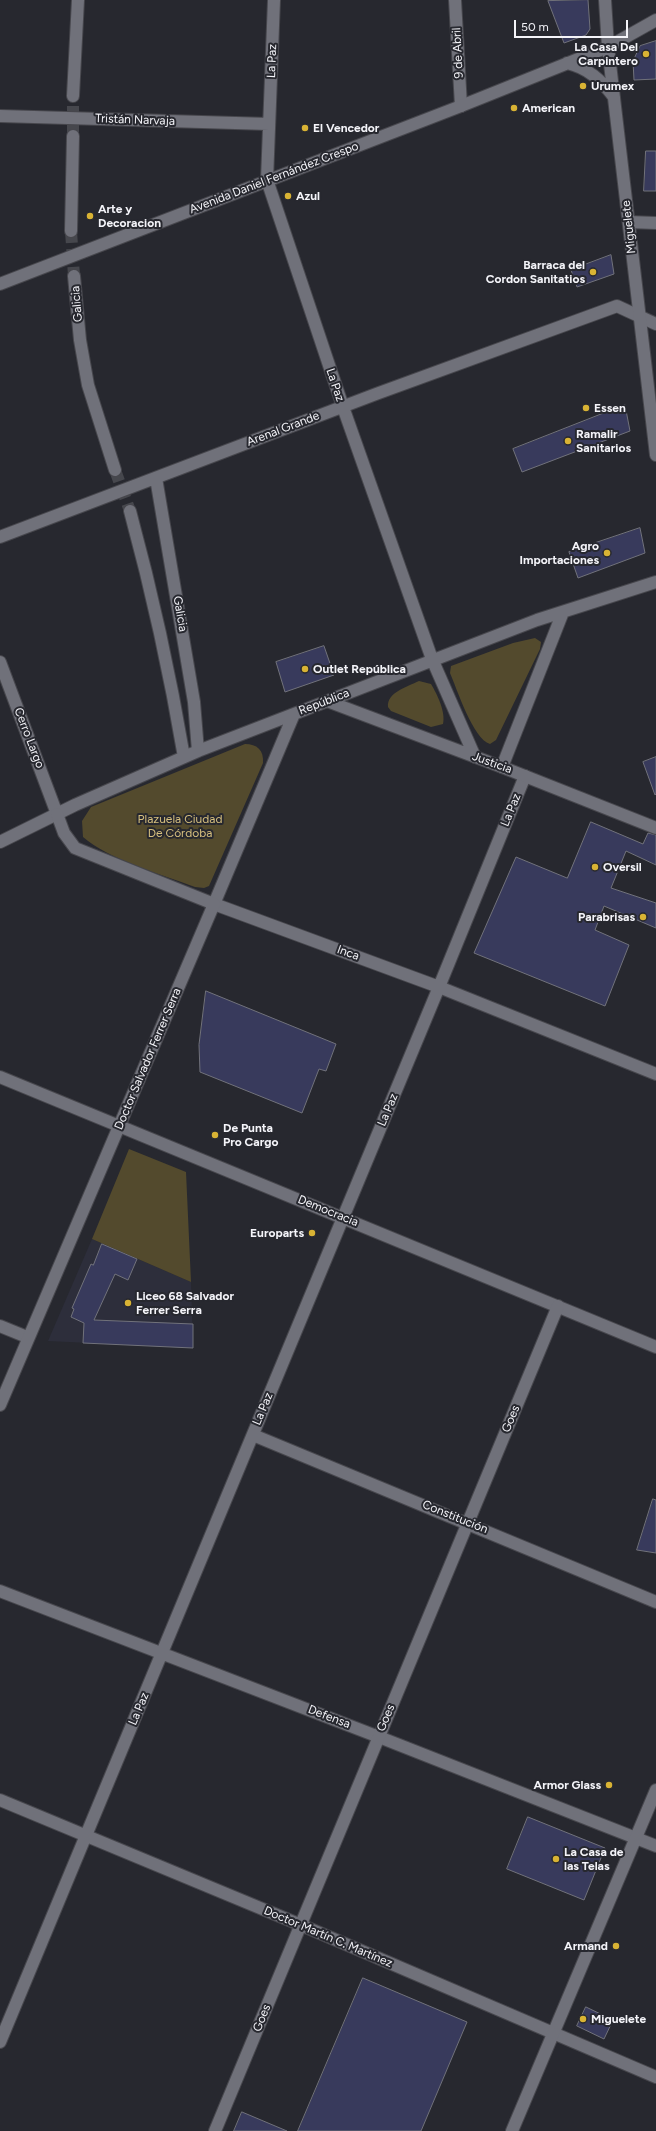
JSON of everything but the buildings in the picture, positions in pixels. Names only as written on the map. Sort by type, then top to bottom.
[{"type":"street","points":[[73,96],[78,0]]},
{"type":"street","name":"La Paz","points":[[274,0],[267,180],[342,407],[432,659],[475,757]]},
{"type":"street","name":"9 de Abril","points":[[455,0],[461,106]]},
{"type":"street","name":"Miguelete","points":[[605,0],[608,46],[656,455]]},
{"type":"street","name":"Avenida Daniel Fernández Crespo","points":[[0,284],[461,106],[608,46],[656,20]]},
{"type":"street","points":[[566,63],[579,67],[597,77],[614,97]]},
{"type":"street","name":"Tristán Narvaja","points":[[0,116],[269,124]]},
{"type":"street","points":[[71,231],[73,136]]},
{"type":"street","points":[[629,222],[656,222]]},
{"type":"street","name":"Galicia","points":[[74,276],[80,340],[88,385],[116,470]]},
{"type":"street","name":"Arenal Grande","points":[[0,538],[342,407],[617,306],[656,324]]},
{"type":"street","name":"Galicia","points":[[156,478],[190,679],[198,751]]},
{"type":"street","name":"Galicia","points":[[130,511],[147,573],[184,757]]},
{"type":"street","name":"República","points":[[0,842],[57,814],[198,751],[327,702],[432,659],[563,612],[656,582]]},
{"type":"street","points":[[502,767],[563,612]]},
{"type":"street","name":"Cerro Largo","points":[[0,662],[57,814]]},
{"type":"street","name":"Justicia","points":[[327,702],[502,767],[656,828]]},
{"type":"street","name":"Doctor Salvador Ferrer Serra","points":[[0,1405],[27,1337],[119,1126],[294,714]]},
{"type":"street","name":"La Paz","points":[[0,2042],[439,987],[525,776]]},
{"type":"street","name":"Inca","points":[[57,814],[64,833],[76,848],[214,904],[439,987],[656,1074]]},
{"type":"street","name":"Democracia","points":[[0,1076],[656,1347]]},
{"type":"street","name":"Goes","points":[[216,2131],[558,1306]]},
{"type":"street","points":[[0,1326],[27,1337]]},
{"type":"street","name":"Constitución","points":[[253,1435],[468,1522],[656,1602]]},
{"type":"street","name":"Defensa","points":[[0,1591],[379,1737],[656,1846]]},
{"type":"street","points":[[512,2131],[552,2033],[656,1790]]},
{"type":"street","name":"Doctor Martín C. Martínez","points":[[0,1800],[301,1925],[656,2077]]},
{"type":"shaded area","name":"Liceo 68 Salvador Ferrer Serra","points":[[92,1239],[191,1282],[193,1348],[48,1341]]},
{"type":"green space","points":[[535,638],[541,642],[540,649],[496,740],[490,744],[478,733],[466,713],[450,673],[451,666],[513,643]]},
{"type":"green space","points":[[419,681],[431,684],[442,709],[444,719],[443,724],[431,727],[391,711],[388,707],[391,697],[394,694]]},
{"type":"green space","name":"Plazuela Ciudad De Córdoba","points":[[245,744],[253,745],[261,751],[263,763],[209,886],[204,888],[195,887],[136,866],[94,845],[83,837],[82,821],[91,807]]},
{"type":"green space","points":[[129,1149],[186,1172],[191,1282],[92,1239]]},
{"type":"tunnel","points":[[73,96],[73,136]]},
{"type":"tunnel","points":[[71,231],[74,276]]},
{"type":"tunnel","points":[[115,470],[130,511]]},
{"type":"place","name":"La Casa Del Carpintero","points":[[646,54]]},
{"type":"place","name":"Urumex","points":[[583,86]]},
{"type":"place","name":"American","points":[[514,108]]},
{"type":"place","name":"El Vencedor","points":[[305,128]]},
{"type":"place","name":"Azul","points":[[288,196]]},
{"type":"place","name":"Arte y Decoracion","points":[[90,216]]},
{"type":"place","name":"Barraca del Cordon Sanitatios","points":[[593,272]]},
{"type":"place","name":"Essen","points":[[586,408]]},
{"type":"place","name":"Ramalir Sanitarios","points":[[568,441]]},
{"type":"place","name":"Agro Importaciones","points":[[607,553]]},
{"type":"place","name":"Outlet República","points":[[305,669]]},
{"type":"place","name":"Oversil","points":[[595,867]]},
{"type":"place","name":"Parabrisas","points":[[643,917]]},
{"type":"place","name":"De Punta Pro Cargo","points":[[215,1135]]},
{"type":"place","name":"Europarts","points":[[312,1233]]},
{"type":"place","name":"Liceo 68 Salvador Ferrer Serra","points":[[128,1303]]},
{"type":"place","name":"Armor Glass","points":[[609,1785]]},
{"type":"place","name":"La Casa de las Telas","points":[[556,1859]]},
{"type":"place","name":"Armand","points":[[616,1946]]},
{"type":"place","name":"Miguelete","points":[[583,2019]]}]
